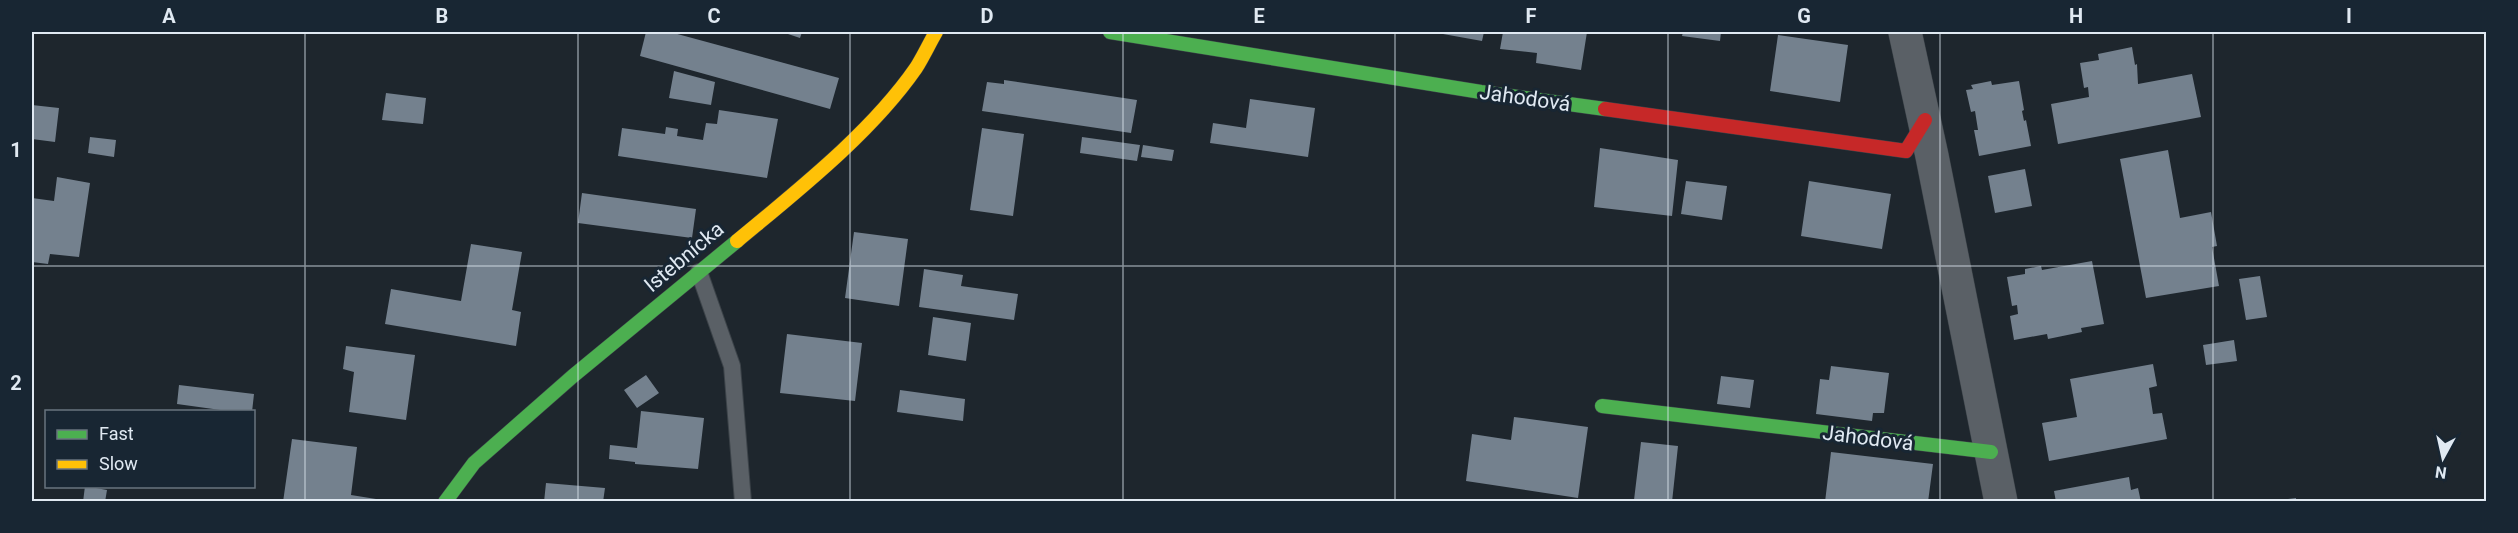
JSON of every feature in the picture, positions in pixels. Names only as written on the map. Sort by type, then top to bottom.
[{"type":"street","name":"Istebnícka","points":[[445,501],[474,462],[573,376],[781,205],[874,120],[916,69],[936,32]]},
{"type":"street","name":"Jahodová","points":[[1110,32],[1481,92],[1906,151],[1924,120]]},
{"type":"street","points":[[1905,32],[2001,501]]},
{"type":"street","name":"Jahodová","points":[[1602,406],[1991,452]]},
{"type":"lane","points":[[699,272],[732,366],[743,501]]},
{"type":"building","points":[[646,32],[670,32],[839,78],[830,109],[640,56]]},
{"type":"building","points":[[782,32],[802,32],[800,38]]},
{"type":"building","points":[[1443,32],[1484,32],[1482,41],[1443,34]]},
{"type":"building","points":[[1503,32],[1587,32],[1581,70],[1536,63],[1537,53],[1500,49]]},
{"type":"building","points":[[1683,32],[1721,32],[1720,41],[1682,36]]},
{"type":"building","points":[[1778,35],[1848,45],[1840,102],[1770,91]]},
{"type":"building","points":[[2132,47],[2135,65],[2137,64],[2138,84],[2192,74],[2201,117],[2058,144],[2051,104],[2089,97],[2088,87],[2084,88],[2080,63],[2099,60],[2098,54]]},
{"type":"building","points":[[674,71],[715,82],[711,105],[669,98]]},
{"type":"building","points":[[1004,80],[1137,100],[1131,133],[982,111],[987,82],[1004,84]]},
{"type":"building","points":[[1991,81],[1992,85],[2019,81],[2024,110],[2022,111],[2031,146],[1979,156],[1974,130],[1978,130],[1975,111],[1971,112],[1966,90],[1973,89],[1971,85]]},
{"type":"building","points":[[386,93],[426,98],[423,124],[382,120]]},
{"type":"building","points":[[1250,99],[1315,108],[1308,157],[1210,143],[1213,123],[1246,128]]},
{"type":"building","points":[[32,105],[59,108],[55,142],[32,139]]},
{"type":"building","points":[[719,110],[778,119],[767,178],[618,156],[622,128],[665,134],[666,127],[678,129],[677,136],[703,140],[706,123],[717,124]]},
{"type":"building","points":[[982,128],[1024,134],[1013,216],[970,210]]},
{"type":"building","points":[[90,137],[116,140],[114,157],[88,153]]},
{"type":"building","points":[[1082,137],[1140,145],[1137,161],[1080,153]]},
{"type":"building","points":[[1143,145],[1174,150],[1172,161],[1141,157]]},
{"type":"building","points":[[1600,148],[1678,160],[1672,216],[1594,207]]},
{"type":"building","points":[[2168,150],[2180,218],[2211,212],[2217,246],[2212,247],[2219,286],[2146,298],[2120,159]]},
{"type":"building","points":[[2025,169],[2032,206],[1995,213],[1988,176]]},
{"type":"building","points":[[57,177],[90,183],[79,257],[50,254],[48,264],[32,262],[32,198],[54,201]]},
{"type":"building","points":[[1686,181],[1727,186],[1722,220],[1681,214]]},
{"type":"building","points":[[1809,181],[1891,194],[1882,249],[1801,236]]},
{"type":"building","points":[[582,193],[696,209],[692,238],[578,223]]},
{"type":"building","points":[[854,232],[908,239],[899,306],[845,298]]},
{"type":"building","points":[[471,244],[522,252],[512,310],[521,312],[516,346],[385,324],[391,289],[461,301]]},
{"type":"building","points":[[2092,261],[2104,324],[2081,328],[2082,332],[2048,339],[2047,334],[2014,340],[2010,316],[2018,314],[2017,305],[2012,306],[2007,277],[2025,274],[2025,269],[2041,266],[2042,270]]},
{"type":"building","points":[[924,269],[963,275],[961,286],[1018,294],[1014,320],[919,307]]},
{"type":"building","points":[[2260,276],[2267,317],[2246,320],[2239,279]]},
{"type":"building","points":[[933,317],[971,323],[966,361],[928,355]]},
{"type":"building","points":[[787,334],[862,343],[855,401],[780,393]]},
{"type":"building","points":[[2234,340],[2237,361],[2206,365],[2203,345]]},
{"type":"building","points":[[346,346],[415,355],[406,420],[349,412],[354,372],[343,369]]},
{"type":"building","points":[[2153,364],[2157,386],[2149,388],[2153,414],[2162,413],[2167,439],[2049,461],[2042,423],[2077,417],[2070,379]]},
{"type":"building","points":[[1831,366],[1889,373],[1884,413],[1873,413],[1872,421],[1816,414],[1820,379],[1829,380]]},
{"type":"building","points":[[646,375],[659,393],[637,408],[624,390]]},
{"type":"building","points":[[1721,376],[1754,380],[1750,408],[1717,404]]},
{"type":"building","points":[[179,385],[254,394],[252,410],[220,410],[177,404]]},
{"type":"building","points":[[900,390],[965,399],[963,421],[897,412]]},
{"type":"building","points":[[641,411],[704,418],[698,469],[635,464],[635,462],[609,459],[610,445],[637,448]]},
{"type":"building","points":[[1514,417],[1588,427],[1578,498],[1466,481],[1472,434],[1511,440]]},
{"type":"building","points":[[292,439],[357,447],[351,495],[376,499],[376,502],[283,502]]},
{"type":"building","points":[[1641,442],[1678,446],[1672,502],[1634,500]]},
{"type":"building","points":[[1831,452],[1933,464],[1928,502],[1825,502]]},
{"type":"building","points":[[2129,477],[2131,490],[2138,488],[2141,502],[2056,502],[2054,491]]},
{"type":"building","points":[[546,483],[605,488],[603,502],[544,502]]},
{"type":"building","points":[[85,488],[107,490],[105,502],[83,502]]},
{"type":"building","points":[[2296,498],[2296,502],[2279,502],[2279,500]]},
{"type":"traffic: fast","points":[[1110,32],[1481,92],[1605,109]]},
{"type":"traffic: fast","points":[[445,502],[474,463],[573,376],[737,241]]},
{"type":"traffic: fast","points":[[1602,406],[1991,452]]},
{"type":"traffic: slow","points":[[737,241],[832,160],[877,115],[916,68],[936,32]]},
{"type":"traffic: jam","points":[[1605,109],[1906,151],[1925,120]]}]
